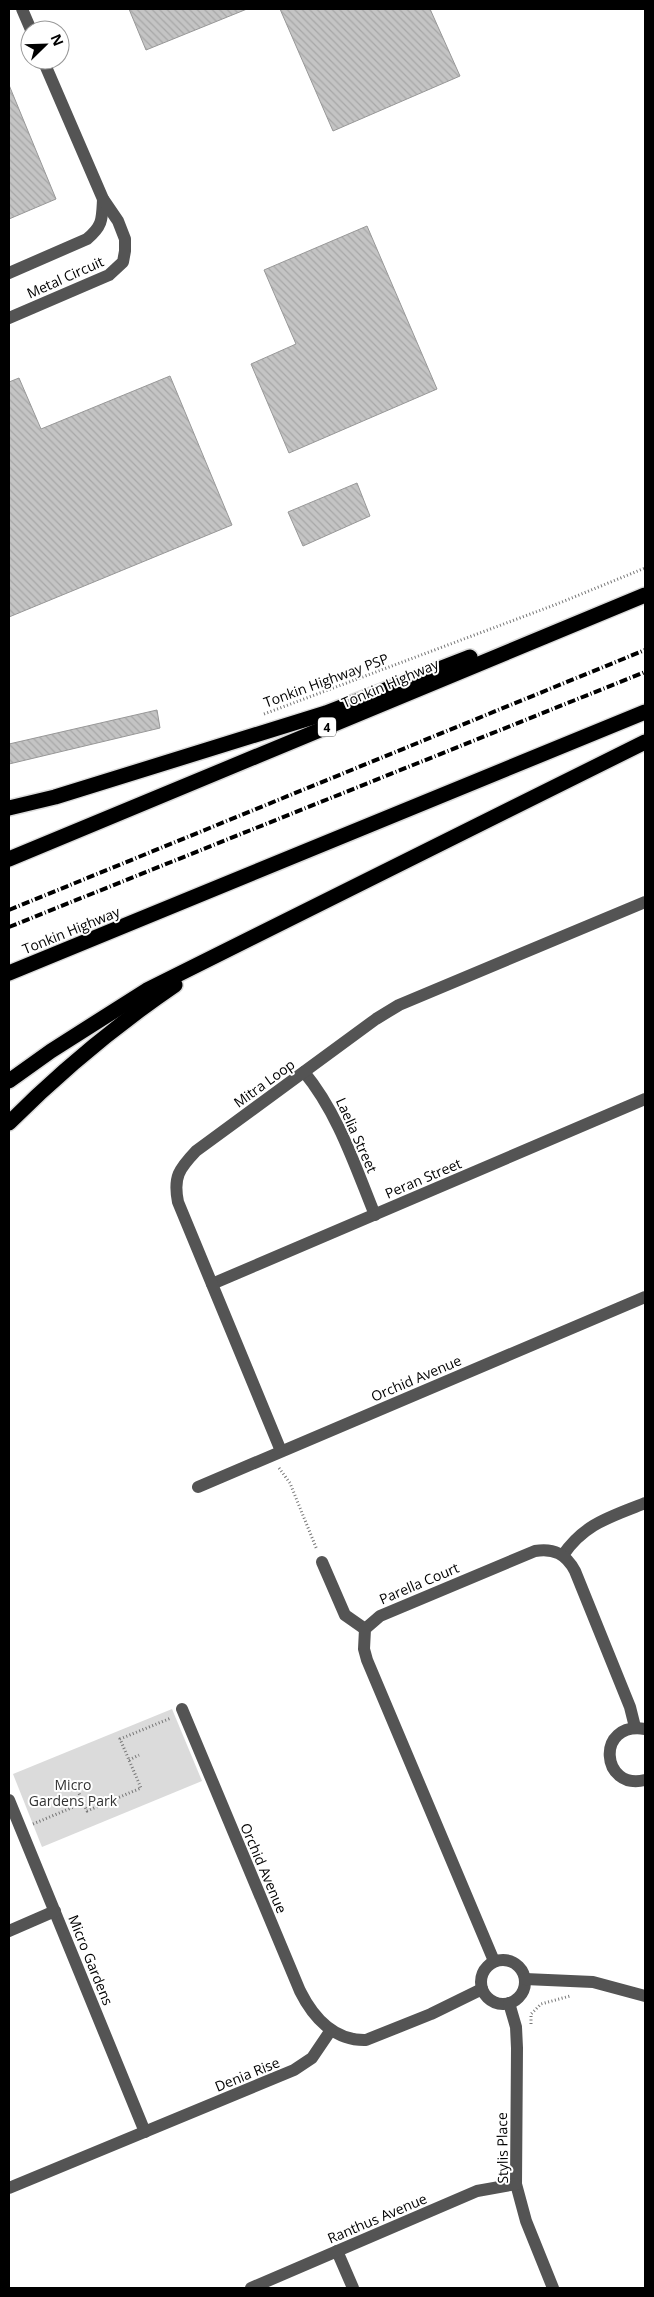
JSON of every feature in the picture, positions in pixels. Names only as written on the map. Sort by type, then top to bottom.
[{"type":"highway","points":[[9,808],[55,797],[326,713],[645,588]]},
{"type":"highway","name":"Tonkin Highway","points":[[9,860],[645,594]]},
{"type":"highway","name":"Tonkin Highway","points":[[9,973],[645,712]]},
{"type":"highway","points":[[9,1081],[59,1046],[147,990],[645,742]]},
{"type":"highway","points":[[9,1123],[90,1048],[134,1014],[194,973],[249,940]]},
{"type":"street","name":"Metal Circuit","points":[[9,318],[109,275],[122,262],[125,251],[125,239],[118,221],[103,199],[48,70]]},
{"type":"street","name":"Metal Circuit","points":[[9,272],[87,239],[97,231],[101,222],[103,199]]},
{"type":"street","name":"Mitra Loop","points":[[276,1454],[212,1284],[178,1202],[175,1188],[177,1176],[184,1164],[196,1151],[399,1005],[645,902]]},
{"type":"street","name":"Laelia Street","points":[[304,1072],[320,1091],[336,1120],[375,1214]]},
{"type":"street","name":"Peran Street","points":[[212,1284],[645,1100]]},
{"type":"street","name":"Orchid Avenue","points":[[198,1487],[645,1297]]},
{"type":"street","points":[[645,1503],[599,1522],[581,1532],[563,1555],[569,1560],[575,1571],[640,1728],[624,1730],[616,1736],[610,1745],[609,1756],[612,1766],[618,1775],[627,1780],[638,1782],[645,1780]]},
{"type":"street","name":"Parella Court","points":[[365,1629],[380,1616],[535,1551],[546,1549],[563,1555]]},
{"type":"street","points":[[322,1562],[345,1615],[365,1629],[364,1649],[367,1660],[494,1961]]},
{"type":"street","name":"Orchid Avenue","points":[[182,1711],[300,1991],[316,2018],[331,2030]]},
{"type":"street","name":"Micro Gardens","points":[[9,1800],[146,2132]]},
{"type":"street","points":[[9,1931],[55,1911]]},
{"type":"street","points":[[508,1960],[514,1962],[523,1973],[525,1979],[521,1994],[509,2003],[496,2003],[485,1995],[482,1989],[480,1980],[482,1972],[487,1965],[494,1961],[508,1960]]},
{"type":"street","points":[[525,1979],[593,1982],[645,1996]]},
{"type":"street","points":[[331,2030],[356,2040],[375,2038],[482,1989]]},
{"type":"street","name":"Stylis Place","points":[[509,2003],[516,2033],[516,2184],[526,2221],[552,2288]]},
{"type":"street","name":"Denia Rise","points":[[9,2188],[294,2070],[312,2058],[331,2030]]},
{"type":"street","name":"Ranthus Avenue","points":[[251,2288],[477,2191],[516,2184]]},
{"type":"street","points":[[337,2251],[353,2288]]},
{"type":"path","name":"Tonkin Highway PSP","points":[[254,718],[457,643],[645,568]]},
{"type":"path","points":[[276,1454],[290,1483],[322,1562]]},
{"type":"path","points":[[76,1784],[87,1812],[141,1788],[120,1739],[182,1711]]},
{"type":"path","points":[[129,1760],[139,1755]]},
{"type":"path","points":[[21,1829],[84,1802]]},
{"type":"path","points":[[516,2033],[531,2029],[531,2014],[541,2004],[574,1996]]},
{"type":"green space","name":"Micro Gardens Park","points":[[172,1709],[202,1781],[42,1847],[13,1774]]},
{"type":"building","points":[[129,9],[247,9],[146,50]]},
{"type":"building","points":[[280,9],[430,9],[460,76],[333,131]]},
{"type":"building","points":[[9,85],[56,199],[9,219]]},
{"type":"building","points":[[367,226],[437,389],[289,453],[251,364],[296,344],[264,270]]},
{"type":"building","points":[[170,376],[232,525],[9,617],[9,382],[19,378],[41,429]]},
{"type":"building","points":[[357,483],[370,516],[303,546],[288,512]]},
{"type":"building","points":[[157,710],[160,728],[9,764],[9,744]]},
{"type":"railway","points":[[9,910],[645,650]]},
{"type":"railway","points":[[9,927],[645,672]]}]
